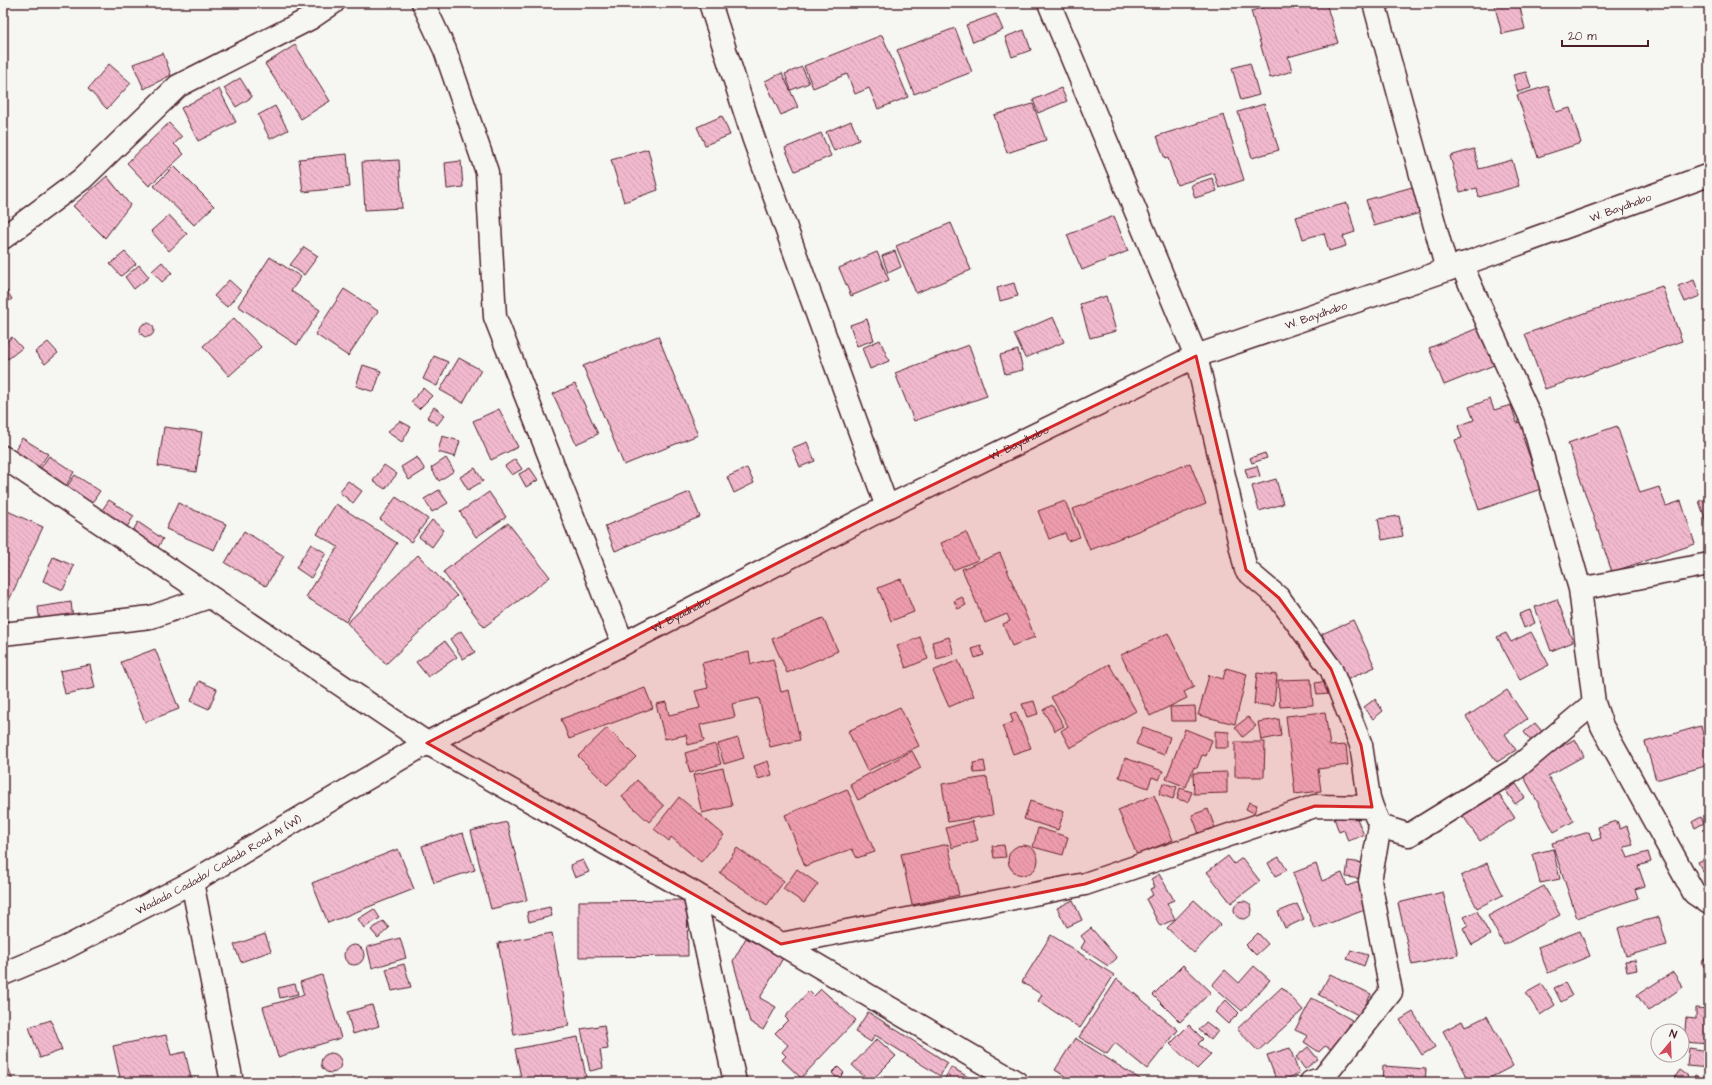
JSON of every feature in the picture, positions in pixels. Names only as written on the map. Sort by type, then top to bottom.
[{"type":"street","points":[[3,238],[82,179],[178,86],[306,10],[333,3]]},
{"type":"street","points":[[423,3],[445,50],[487,172],[495,317],[622,644]]},
{"type":"street","points":[[710,3],[756,144],[887,507]]},
{"type":"street","points":[[1049,3],[1196,356],[1246,570],[1280,598],[1331,669],[1361,745],[1369,798],[1376,816],[1370,880],[1391,992],[1323,1078],[1311,1082]]},
{"type":"street","points":[[1374,3],[1454,267],[1532,423],[1580,589],[1594,703],[1602,726],[1694,893],[1709,904]]},
{"type":"street","name":"W. Baydhabo","points":[[934,484],[1196,356],[1454,267],[1709,176]]},
{"type":"street","points":[[3,457],[426,743],[694,893],[1016,1082]]},
{"type":"street","name":"W. Byadhabo","points":[[426,743],[934,484]]},
{"type":"street","points":[[1580,589],[1709,564]]},
{"type":"street","points":[[3,634],[152,617],[209,597]]},
{"type":"street","points":[[781,944],[1085,884],[1315,806],[1376,816],[1409,836],[1514,770],[1594,703]]},
{"type":"street","name":"Wadada Cadada/ Cadada Road A1 (W)","points":[[3,974],[67,946],[192,882],[426,743]]},
{"type":"street","points":[[192,882],[232,1082]]},
{"type":"street","points":[[694,893],[735,1082]]},
{"type":"highlighted area","points":[[1196,356],[1246,570],[1279,598],[1331,669],[1361,745],[1372,807],[1315,806],[1085,884],[781,944],[427,743],[873,514]]},
{"type":"building","points":[[1278,3],[1326,3],[1338,43],[1288,57],[1292,71],[1270,78],[1251,11]]},
{"type":"building","points":[[1494,3],[1519,3],[1525,29],[1502,34]]},
{"type":"building","points":[[996,14],[1003,30],[973,42],[966,25]]},
{"type":"building","points":[[955,28],[972,72],[914,94],[897,50]]},
{"type":"building","points":[[1024,30],[1031,50],[1012,57],[1005,37]]},
{"type":"building","points":[[882,35],[908,97],[878,109],[869,88],[855,94],[847,74],[813,88],[804,66]]},
{"type":"building","points":[[295,45],[330,101],[301,119],[265,64]]},
{"type":"building","points":[[163,53],[171,75],[144,89],[133,64]]},
{"type":"building","points":[[1250,63],[1259,95],[1241,100],[1232,68]]},
{"type":"building","points":[[109,64],[131,83],[107,109],[88,89]]},
{"type":"building","points":[[802,67],[809,83],[791,90],[785,74]]},
{"type":"building","points":[[1526,72],[1531,88],[1518,92],[1513,75]]},
{"type":"building","points":[[782,73],[798,107],[781,115],[765,81]]},
{"type":"building","points":[[240,78],[252,97],[236,107],[224,88]]},
{"type":"building","points":[[1548,86],[1556,112],[1570,108],[1581,143],[1538,157],[1517,95]]},
{"type":"building","points":[[1061,88],[1067,101],[1038,113],[1033,100]]},
{"type":"building","points":[[219,89],[236,122],[198,141],[181,108]]},
{"type":"building","points":[[1033,104],[1046,140],[1007,153],[994,115]]},
{"type":"building","points":[[1264,104],[1279,150],[1252,158],[1238,112]]},
{"type":"building","points":[[275,106],[288,130],[270,139],[258,115]]},
{"type":"building","points":[[1224,115],[1244,180],[1219,188],[1214,173],[1177,185],[1168,158],[1165,159],[1157,136]]},
{"type":"building","points":[[722,116],[730,135],[705,145],[697,127]]},
{"type":"building","points":[[851,121],[859,140],[834,151],[826,132]]},
{"type":"building","points":[[169,123],[182,137],[174,144],[184,154],[149,186],[127,163]]},
{"type":"building","points":[[821,133],[831,156],[795,171],[785,148]]},
{"type":"building","points":[[648,149],[658,190],[624,202],[611,160]]},
{"type":"building","points":[[1474,149],[1479,169],[1512,160],[1519,186],[1479,197],[1477,188],[1460,192],[1450,156]]},
{"type":"building","points":[[347,154],[350,187],[303,192],[299,159]]},
{"type":"building","points":[[399,160],[402,208],[365,210],[362,162]]},
{"type":"building","points":[[461,161],[463,187],[447,189],[445,163]]},
{"type":"building","points":[[174,166],[214,206],[194,225],[154,186]]},
{"type":"building","points":[[107,176],[130,205],[105,238],[73,206]]},
{"type":"building","points":[[1212,178],[1217,191],[1195,198],[1191,185]]},
{"type":"building","points":[[1416,186],[1424,212],[1374,226],[1366,200]]},
{"type":"building","points":[[1347,203],[1355,232],[1343,236],[1346,246],[1329,251],[1324,233],[1303,239],[1296,217]]},
{"type":"building","points":[[169,215],[187,234],[169,251],[151,231]]},
{"type":"building","points":[[1114,216],[1128,251],[1082,270],[1067,235]]},
{"type":"building","points":[[951,223],[971,270],[916,293],[896,246]]},
{"type":"building","points":[[304,247],[318,256],[304,275],[290,265]]},
{"type":"building","points":[[895,251],[901,267],[888,273],[882,256]]},
{"type":"building","points":[[125,252],[136,264],[121,276],[110,264]]},
{"type":"building","points":[[877,252],[889,280],[851,296],[839,268]]},
{"type":"building","points":[[270,257],[301,277],[291,291],[320,310],[297,345],[238,306]]},
{"type":"building","points":[[162,262],[172,273],[162,282],[152,271]]},
{"type":"building","points":[[139,265],[149,277],[134,289],[125,277]]},
{"type":"building","points":[[229,280],[241,291],[227,307],[214,296]]},
{"type":"building","points":[[1694,280],[1700,296],[1685,302],[1678,286]]},
{"type":"building","points":[[1014,283],[1018,296],[1000,301],[997,288]]},
{"type":"building","points":[[3,285],[12,299],[3,305]]},
{"type":"building","points":[[1662,286],[1682,341],[1545,389],[1525,334]]},
{"type":"building","points":[[344,289],[378,311],[348,356],[315,334]]},
{"type":"building","points":[[1106,296],[1116,331],[1090,338],[1080,304]]},
{"type":"building","points":[[1053,317],[1064,342],[1025,358],[1014,334]]},
{"type":"building","points":[[234,318],[261,347],[229,376],[203,346]]},
{"type":"building","points":[[867,319],[874,340],[857,346],[850,325]]},
{"type":"building","points":[[144,323],[150,323],[154,327],[154,333],[150,337],[144,337],[140,333],[140,327]]},
{"type":"building","points":[[1483,326],[1499,363],[1444,385],[1429,348]]},
{"type":"building","points":[[658,336],[698,435],[624,465],[583,366]]},
{"type":"building","points":[[12,337],[22,348],[8,359],[3,353],[3,345]]},
{"type":"building","points":[[880,340],[889,361],[870,369],[862,348]]},
{"type":"building","points":[[48,342],[58,353],[45,364],[35,352]]},
{"type":"building","points":[[969,345],[987,396],[914,421],[895,373]]},
{"type":"building","points":[[1018,350],[1023,370],[1005,374],[1000,355]]},
{"type":"building","points":[[434,356],[448,362],[437,386],[423,379]]},
{"type":"building","points":[[459,358],[481,370],[463,403],[440,390]]},
{"type":"building","points":[[363,365],[381,371],[374,392],[356,386]]},
{"type":"building","points":[[575,384],[598,434],[576,444],[553,394]]},
{"type":"building","points":[[423,388],[432,396],[419,409],[411,402]]},
{"type":"building","points":[[1490,399],[1494,410],[1511,405],[1517,423],[1524,420],[1529,435],[1523,438],[1541,489],[1479,510],[1455,440],[1462,438],[1458,426],[1474,420],[1469,407]]},
{"type":"building","points":[[434,407],[445,415],[437,425],[427,417]]},
{"type":"building","points":[[499,409],[518,447],[491,460],[473,421]]},
{"type":"building","points":[[400,421],[411,427],[402,442],[387,432]]},
{"type":"building","points":[[1617,426],[1640,493],[1659,487],[1666,506],[1681,501],[1695,544],[1612,572],[1568,443]]},
{"type":"building","points":[[164,427],[202,432],[196,472],[158,466]]},
{"type":"building","points":[[442,436],[460,441],[455,457],[438,452]]},
{"type":"building","points":[[22,438],[48,454],[39,467],[14,451]]},
{"type":"building","points":[[807,442],[815,461],[800,467],[792,448]]},
{"type":"building","points":[[1265,453],[1267,458],[1252,463],[1250,458]]},
{"type":"building","points":[[49,456],[74,472],[66,486],[40,469]]},
{"type":"building","points":[[417,457],[425,470],[409,480],[401,467]]},
{"type":"building","points":[[446,458],[454,471],[439,481],[431,468]]},
{"type":"building","points":[[515,459],[522,469],[512,475],[505,466]]},
{"type":"building","points":[[1190,463],[1206,504],[1090,550],[1073,509]]},
{"type":"building","points":[[384,465],[397,474],[385,489],[373,481]]},
{"type":"building","points":[[1257,466],[1260,476],[1248,479],[1245,469]]},
{"type":"building","points":[[475,468],[483,481],[468,490],[460,477]]},
{"type":"building","points":[[530,468],[538,480],[526,487],[519,474]]},
{"type":"building","points":[[747,468],[754,483],[734,493],[727,477]]},
{"type":"building","points":[[75,475],[100,491],[91,504],[66,488]]},
{"type":"building","points":[[1276,479],[1283,504],[1259,511],[1252,486]]},
{"type":"building","points":[[348,481],[362,491],[353,503],[339,492]]},
{"type":"building","points":[[439,490],[448,503],[432,512],[424,499]]},
{"type":"building","points":[[489,492],[506,517],[476,537],[460,512]]},
{"type":"building","points":[[690,492],[700,517],[615,551],[605,526]]},
{"type":"building","points":[[396,497],[428,519],[411,542],[380,519]]},
{"type":"building","points":[[1709,498],[1709,530],[1699,501]]},
{"type":"building","points":[[109,500],[134,516],[125,530],[100,513]]},
{"type":"building","points":[[1065,501],[1080,537],[1068,541],[1065,533],[1049,539],[1038,511]]},
{"type":"building","points":[[178,503],[226,524],[214,550],[166,529]]},
{"type":"building","points":[[336,504],[397,543],[346,622],[306,597],[338,547],[317,534]]},
{"type":"building","points":[[3,509],[43,527],[4,611],[3,611]]},
{"type":"building","points":[[1399,516],[1403,536],[1382,540],[1378,519]]},
{"type":"building","points":[[432,520],[444,530],[432,547],[419,537]]},
{"type":"building","points":[[138,522],[163,539],[155,552],[130,536]]},
{"type":"building","points":[[508,523],[550,577],[484,627],[443,572]]},
{"type":"building","points":[[244,531],[284,556],[266,586],[225,563]]},
{"type":"building","points":[[966,532],[978,560],[953,570],[941,543]]},
{"type":"building","points":[[311,544],[326,553],[311,578],[296,568]]},
{"type":"building","points":[[1000,553],[1035,637],[1012,646],[1003,624],[1010,621],[1007,614],[985,623],[962,569]]},
{"type":"building","points":[[418,555],[457,596],[386,664],[347,623]]},
{"type":"building","points":[[53,557],[74,566],[63,590],[43,581]]},
{"type":"building","points":[[901,579],[914,612],[891,621],[878,588]]},
{"type":"building","points":[[962,597],[966,605],[958,609],[954,601]]},
{"type":"building","points":[[1557,599],[1573,642],[1551,651],[1535,607]]},
{"type":"building","points":[[71,602],[73,619],[40,623],[38,607]]},
{"type":"building","points":[[1530,610],[1535,623],[1524,628],[1519,614]]},
{"type":"building","points":[[823,618],[838,651],[787,673],[772,639]]},
{"type":"building","points":[[1353,620],[1375,667],[1344,681],[1322,634]]},
{"type":"building","points":[[461,631],[475,652],[463,659],[450,639]]},
{"type":"building","points":[[1531,632],[1549,665],[1520,680],[1497,637],[1506,633],[1511,642]]},
{"type":"building","points":[[1168,633],[1194,687],[1184,692],[1187,698],[1150,716],[1121,655]]},
{"type":"building","points":[[920,637],[928,659],[906,668],[897,646]]},
{"type":"building","points":[[949,637],[954,654],[937,659],[932,642]]},
{"type":"building","points":[[445,641],[457,657],[428,677],[416,662]]},
{"type":"building","points":[[981,646],[984,655],[975,658],[972,649]]},
{"type":"building","points":[[155,649],[179,709],[145,722],[121,662]]},
{"type":"building","points":[[749,652],[751,664],[773,659],[781,692],[789,690],[800,740],[770,747],[759,698],[732,704],[735,717],[700,725],[704,741],[688,745],[686,735],[665,739],[656,704],[666,702],[669,715],[700,708],[695,691],[708,688],[702,663]]},
{"type":"building","points":[[958,660],[974,696],[949,707],[933,671]]},
{"type":"building","points":[[1109,664],[1136,711],[1070,748],[1061,731],[1068,726],[1051,697]]},
{"type":"building","points":[[90,665],[95,688],[65,694],[60,671]]},
{"type":"building","points":[[1226,668],[1247,674],[1235,724],[1198,715],[1209,675],[1223,679]]},
{"type":"building","points":[[1257,673],[1277,675],[1274,706],[1254,704]]},
{"type":"building","points":[[1311,679],[1313,705],[1280,707],[1278,680]]},
{"type":"building","points":[[199,681],[217,689],[209,709],[191,701]]},
{"type":"building","points":[[1327,681],[1329,694],[1317,695],[1315,683]]},
{"type":"building","points":[[645,688],[653,708],[569,739],[561,719]]},
{"type":"building","points":[[1507,690],[1527,719],[1505,734],[1516,750],[1497,762],[1466,717]]},
{"type":"building","points":[[1375,699],[1383,711],[1373,719],[1364,707]]},
{"type":"building","points":[[1034,701],[1038,714],[1027,717],[1022,704]]},
{"type":"building","points":[[1052,705],[1064,726],[1055,731],[1043,710]]},
{"type":"building","points":[[1195,706],[1196,721],[1171,721],[1170,707]]},
{"type":"building","points":[[900,707],[919,746],[867,771],[848,731]]},
{"type":"building","points":[[1016,712],[1031,748],[1013,754],[1002,726],[1013,722],[1010,714]]},
{"type":"building","points":[[1325,712],[1330,746],[1346,745],[1348,765],[1318,769],[1321,791],[1295,794],[1286,716]]},
{"type":"building","points":[[1248,717],[1256,726],[1243,737],[1235,727]]},
{"type":"building","points":[[1279,719],[1281,736],[1261,740],[1258,722]]},
{"type":"building","points":[[1535,723],[1546,736],[1534,745],[1524,732]]},
{"type":"building","points":[[1701,726],[1703,735],[1709,733],[1709,745],[1705,746],[1709,759],[1709,765],[1656,780],[1645,742]]},
{"type":"building","points":[[1143,727],[1170,737],[1164,755],[1136,744]]},
{"type":"building","points":[[607,728],[636,757],[607,785],[578,756]]},
{"type":"building","points":[[1185,729],[1212,740],[1206,756],[1202,755],[1197,768],[1194,767],[1186,787],[1166,779]]},
{"type":"building","points":[[1215,731],[1229,732],[1229,748],[1215,748]]},
{"type":"building","points":[[738,738],[744,758],[724,764],[718,744]]},
{"type":"building","points":[[1575,739],[1584,756],[1548,776],[1574,821],[1554,832],[1520,770]]},
{"type":"building","points":[[1235,742],[1265,742],[1264,777],[1235,777]]},
{"type":"building","points":[[715,744],[721,764],[690,773],[685,753]]},
{"type":"building","points":[[912,751],[921,768],[858,800],[850,784]]},
{"type":"building","points":[[1125,758],[1163,771],[1159,780],[1152,777],[1148,788],[1119,777]]},
{"type":"building","points":[[768,761],[772,775],[758,779],[754,766]]},
{"type":"building","points":[[984,761],[986,772],[974,773],[973,763]]},
{"type":"building","points":[[723,768],[732,806],[702,813],[693,775]]},
{"type":"building","points":[[1227,772],[1227,793],[1194,794],[1193,773]]},
{"type":"building","points":[[987,777],[993,815],[948,822],[942,784]]},
{"type":"building","points":[[637,780],[664,806],[649,822],[622,797]]},
{"type":"building","points":[[1163,783],[1177,787],[1173,799],[1159,794]]},
{"type":"building","points":[[1516,784],[1525,797],[1515,804],[1506,791]]},
{"type":"building","points":[[1180,788],[1192,792],[1188,802],[1177,799]]},
{"type":"building","points":[[847,789],[875,852],[857,858],[852,849],[805,866],[785,815]]},
{"type":"building","points":[[1496,790],[1515,818],[1480,841],[1461,813]]},
{"type":"building","points":[[1154,795],[1173,840],[1137,855],[1118,810]]},
{"type":"building","points":[[679,797],[724,835],[701,862],[671,837],[669,841],[654,829]]},
{"type":"building","points":[[1030,801],[1064,812],[1058,830],[1024,819]]},
{"type":"building","points":[[1249,802],[1257,805],[1254,813],[1246,809]]},
{"type":"building","points":[[1352,807],[1364,835],[1348,841],[1344,830],[1339,832],[1333,815]]},
{"type":"building","points":[[1208,809],[1215,828],[1199,834],[1192,815]]},
{"type":"building","points":[[1701,817],[1704,823],[1695,828],[1692,822]]},
{"type":"building","points":[[972,821],[978,840],[952,848],[946,828]]},
{"type":"building","points":[[1617,821],[1620,829],[1627,826],[1633,845],[1624,847],[1628,858],[1648,852],[1651,862],[1638,866],[1645,886],[1635,889],[1638,898],[1577,918],[1552,843],[1589,832],[1592,841],[1601,838],[1598,827]]},
{"type":"building","points":[[507,822],[527,900],[491,909],[471,831]]},
{"type":"building","points":[[1038,828],[1068,837],[1063,855],[1033,847]]},
{"type":"building","points":[[463,833],[475,870],[434,883],[422,846]]},
{"type":"building","points":[[948,844],[959,895],[912,905],[901,854]]},
{"type":"building","points":[[1004,845],[1006,857],[994,858],[992,846]]},
{"type":"building","points":[[1023,845],[1034,849],[1038,860],[1034,871],[1023,875],[1012,871],[1008,860],[1012,849]]},
{"type":"building","points":[[737,848],[784,881],[767,905],[720,873]]},
{"type":"building","points":[[398,849],[414,889],[328,923],[312,883]]},
{"type":"building","points":[[1553,849],[1560,879],[1540,883],[1533,854]]},
{"type":"building","points":[[1228,856],[1234,864],[1242,858],[1260,881],[1231,903],[1207,872]]},
{"type":"building","points":[[1279,857],[1287,870],[1275,876],[1268,863]]},
{"type":"building","points":[[1709,857],[1709,869],[1703,872],[1698,862]]},
{"type":"building","points":[[583,860],[589,872],[575,878],[570,865]]},
{"type":"building","points":[[1348,861],[1363,863],[1362,879],[1346,877]]},
{"type":"building","points":[[1487,863],[1503,895],[1477,908],[1461,876]]},
{"type":"building","points":[[1316,864],[1322,881],[1342,873],[1347,886],[1361,881],[1370,908],[1314,929],[1293,873]]},
{"type":"building","points":[[797,869],[818,884],[804,903],[783,889]]},
{"type":"building","points":[[1159,874],[1174,900],[1167,903],[1175,919],[1160,926],[1146,899],[1153,895],[1150,889],[1155,887],[1151,879]]},
{"type":"building","points":[[1544,886],[1560,915],[1504,945],[1488,916]]},
{"type":"building","points":[[1443,892],[1458,955],[1412,965],[1398,903]]},
{"type":"building","points":[[687,900],[688,956],[579,957],[579,901]]},
{"type":"building","points":[[1073,900],[1082,920],[1067,927],[1057,908]]},
{"type":"building","points":[[1194,900],[1221,924],[1194,953],[1167,928]]},
{"type":"building","points":[[1239,901],[1247,901],[1252,906],[1250,917],[1247,919],[1239,919],[1234,914],[1234,906]]},
{"type":"building","points":[[1297,904],[1304,919],[1285,928],[1278,912]]},
{"type":"building","points":[[550,907],[552,916],[529,922],[527,912]]},
{"type":"building","points":[[374,909],[380,918],[364,928],[358,919]]},
{"type":"building","points":[[1477,911],[1490,935],[1472,945],[1463,928],[1468,925],[1464,917]]},
{"type":"building","points":[[1659,917],[1667,945],[1626,956],[1618,928]]},
{"type":"building","points":[[383,921],[389,928],[378,938],[371,930]]},
{"type":"building","points":[[1091,928],[1117,958],[1108,966],[1081,948],[1085,941],[1081,936]]},
{"type":"building","points":[[1580,931],[1590,956],[1548,973],[1538,947]]},
{"type":"building","points":[[552,933],[569,1026],[514,1035],[498,943]]},
{"type":"building","points":[[1258,933],[1268,944],[1256,955],[1246,945]]},
{"type":"building","points":[[265,934],[271,951],[241,962],[234,945]]},
{"type":"building","points":[[1051,935],[1114,975],[1080,1028],[1038,1001],[1042,995],[1022,982]]},
{"type":"building","points":[[400,938],[406,958],[372,968],[367,947]]},
{"type":"building","points":[[746,938],[783,958],[760,998],[776,1007],[763,1030],[750,1022],[733,961]]},
{"type":"building","points":[[354,945],[361,948],[364,955],[361,962],[354,965],[347,962],[344,955],[347,948]]},
{"type":"building","points":[[1351,950],[1368,955],[1364,966],[1347,959]]},
{"type":"building","points":[[1709,956],[1709,974],[1701,962]]},
{"type":"building","points":[[1635,960],[1637,970],[1627,972],[1625,961]]},
{"type":"building","points":[[404,964],[411,987],[392,991],[386,969]]},
{"type":"building","points":[[1183,965],[1211,992],[1180,1022],[1153,995]]},
{"type":"building","points":[[1254,966],[1270,980],[1242,1011],[1212,985],[1225,970],[1239,983]]},
{"type":"building","points":[[1673,972],[1683,987],[1648,1011],[1637,995]]},
{"type":"building","points":[[1330,974],[1371,994],[1360,1016],[1319,995]]},
{"type":"building","points":[[322,975],[341,1038],[278,1057],[263,1007],[304,995],[300,982]]},
{"type":"building","points":[[1117,979],[1178,1030],[1147,1069],[1115,1043],[1107,1054],[1079,1037]]},
{"type":"building","points":[[1565,983],[1572,996],[1561,1002],[1554,988]]},
{"type":"building","points":[[295,984],[298,994],[280,998],[278,988]]},
{"type":"building","points":[[1542,984],[1555,1005],[1540,1015],[1526,993]]},
{"type":"building","points":[[1282,987],[1303,1010],[1258,1051],[1237,1029]]},
{"type":"building","points":[[821,989],[856,1020],[801,1078],[782,1060],[786,1056],[782,1052],[788,1045],[775,1033],[788,1020],[785,1017],[809,991],[814,996]]},
{"type":"building","points":[[1312,998],[1352,1020],[1335,1051],[1325,1046],[1319,1052],[1304,1042],[1308,1036],[1295,1030]]},
{"type":"building","points":[[1226,1000],[1239,1013],[1228,1024],[1215,1012]]},
{"type":"building","points":[[372,1005],[379,1026],[353,1034],[347,1012]]},
{"type":"building","points":[[1696,1008],[1709,1009],[1709,1044],[1690,1042],[1690,1023],[1686,1023],[1686,1018],[1696,1019]]},
{"type":"building","points":[[868,1012],[948,1063],[940,1076],[875,1035],[871,1042],[855,1032]]},
{"type":"building","points":[[1413,1012],[1435,1047],[1422,1055],[1400,1020]]},
{"type":"building","points":[[1487,1016],[1513,1066],[1482,1082],[1470,1082],[1443,1031],[1462,1021],[1465,1027]]},
{"type":"building","points":[[51,1020],[62,1050],[40,1058],[29,1027]]},
{"type":"building","points":[[1206,1022],[1218,1031],[1211,1040],[1199,1030]]},
{"type":"building","points":[[604,1025],[608,1049],[600,1050],[603,1068],[590,1071],[581,1029]]},
{"type":"building","points":[[1189,1025],[1203,1039],[1198,1044],[1211,1055],[1197,1069],[1170,1044]]},
{"type":"building","points":[[166,1035],[171,1055],[185,1052],[192,1082],[121,1082],[113,1046]]},
{"type":"building","points":[[578,1037],[587,1082],[522,1082],[515,1049]]},
{"type":"building","points":[[1075,1038],[1143,1082],[1074,1082],[1055,1070]]},
{"type":"building","points":[[877,1039],[896,1056],[870,1082],[852,1065]]},
{"type":"building","points":[[1308,1047],[1318,1059],[1305,1069],[1296,1057]]},
{"type":"building","points":[[1290,1048],[1299,1074],[1277,1082],[1267,1055]]},
{"type":"building","points":[[1690,1048],[1709,1051],[1709,1068],[1687,1066],[1687,1063],[1690,1063]]},
{"type":"building","points":[[327,1053],[335,1053],[341,1059],[341,1067],[335,1073],[327,1073],[321,1067],[321,1059]]},
{"type":"building","points":[[7,1063],[13,1082],[3,1082],[3,1064]]},
{"type":"building","points":[[1383,1066],[1426,1069],[1425,1082],[1382,1082]]},
{"type":"building","points":[[838,1067],[844,1073],[838,1079],[832,1073]]},
{"type":"building","points":[[951,1067],[970,1078],[967,1082],[943,1082]]},
{"type":"building","points":[[1680,1070],[1688,1076],[1684,1082],[1675,1077]]},
{"type":"building","points":[[1695,1075],[1708,1082],[1692,1082]]},
{"type":"building","points":[[295,1077],[296,1082],[279,1082]]}]
